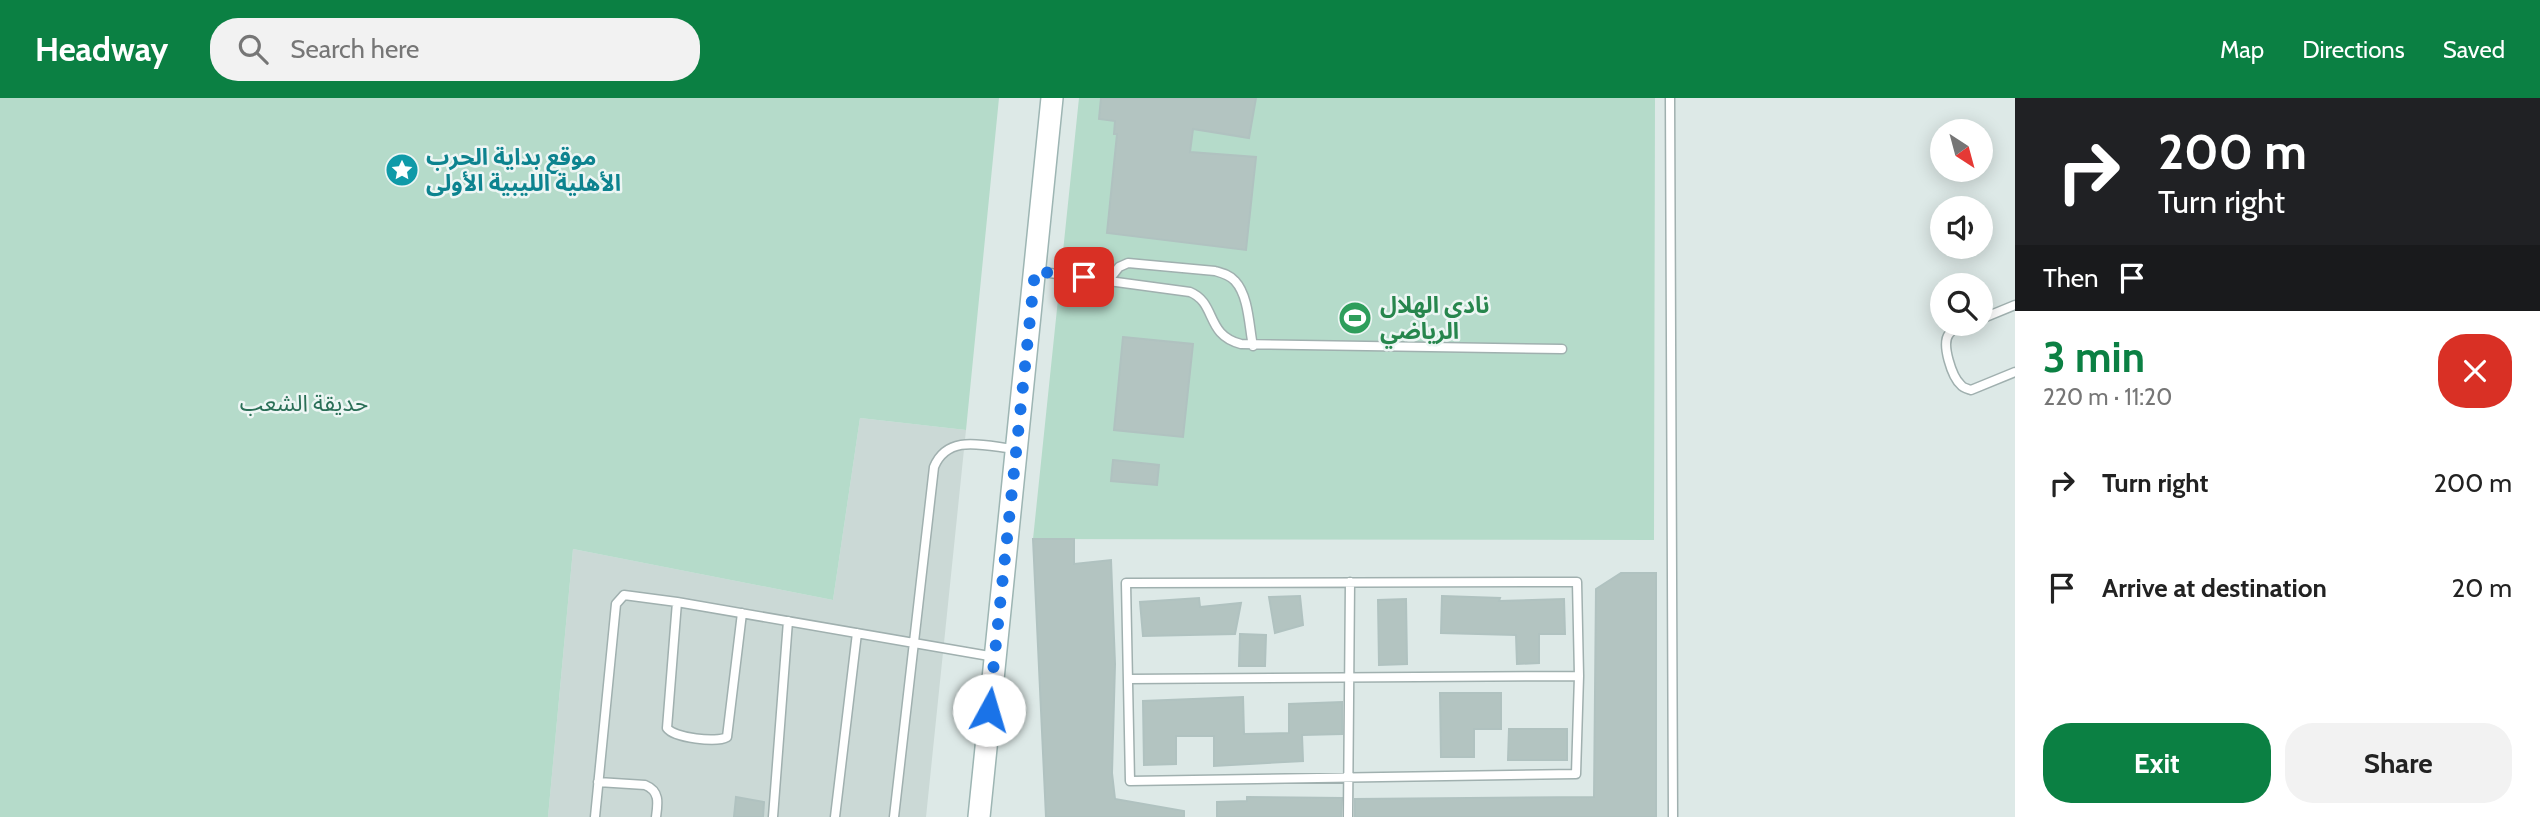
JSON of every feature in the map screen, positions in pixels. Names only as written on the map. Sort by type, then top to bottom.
[{"type":"main road","points":[[979,817],[1052,98]]},
{"type":"lane","points":[[1670,98],[1673,817]]},
{"type":"lane","points":[[1108,281],[1119,267],[1132,262],[1215,271],[1227,275],[1236,281],[1242,292],[1253,346]]},
{"type":"lane","points":[[1035,271],[1181,289],[1202,299],[1220,334],[1233,342],[1253,346],[1562,349]]},
{"type":"lane","points":[[1993,314],[2015,305]]},
{"type":"lane","points":[[1947,336],[1945,343],[1954,374],[1962,387],[1971,390],[2015,372]]},
{"type":"lane","points":[[894,817],[934,467],[944,450],[960,444],[1017,450]]},
{"type":"lane","points":[[1348,817],[1350,582]]},
{"type":"lane","points":[[1577,582],[1579,676],[1576,774],[1130,781],[1126,583],[1577,582]]},
{"type":"lane","points":[[595,817],[616,604],[620,597],[629,594],[995,657]]},
{"type":"lane","points":[[677,602],[667,728],[674,735],[719,740],[727,737],[742,613]]},
{"type":"lane","points":[[774,817],[788,621]]},
{"type":"lane","points":[[835,817],[857,634]]},
{"type":"lane","points":[[1128,679],[1579,676]]},
{"type":"lane","points":[[598,782],[648,786],[657,798],[656,817]]},
{"type":"shaded area","points":[[860,418],[966,430],[926,817],[548,817],[573,549],[833,600]]},
{"type":"green space","name":"حديقة الشعب","points":[[0,98],[999,98],[966,430],[860,418],[833,600],[573,549],[548,817],[0,817]]},
{"type":"green space","name":"نادي الهلال الرياضي","points":[[1079,98],[1655,98],[1654,540],[1033,539]]},
{"type":"building","points":[[1101,98],[1256,98],[1249,138],[1193,129],[1190,152],[1256,157],[1246,250],[1107,233],[1117,134],[1114,134],[1115,121],[1099,119]]},
{"type":"building","points":[[1123,337],[1193,344],[1183,437],[1114,430]]},
{"type":"building","points":[[1113,460],[1159,465],[1157,485],[1111,481]]},
{"type":"building","points":[[1033,539],[1074,539],[1074,564],[1111,560],[1115,664],[1112,773],[1115,799],[1184,811],[1184,817],[1046,817]]},
{"type":"building","points":[[1621,573],[1656,573],[1656,817],[1355,817],[1355,799],[1594,797],[1596,589]]},
{"type":"building","points":[[1300,596],[1303,625],[1275,633],[1269,597]]},
{"type":"building","points":[[1442,596],[1500,598],[1499,601],[1564,599],[1565,634],[1539,634],[1539,663],[1517,664],[1516,635],[1441,633]]},
{"type":"building","points":[[1199,598],[1200,607],[1241,603],[1235,634],[1143,636],[1140,602]]},
{"type":"building","points":[[1406,599],[1407,664],[1379,665],[1378,600]]},
{"type":"building","points":[[1240,634],[1266,635],[1265,666],[1239,666]]},
{"type":"building","points":[[1440,693],[1501,693],[1501,729],[1474,729],[1474,757],[1441,757]]},
{"type":"building","points":[[1243,697],[1244,734],[1289,733],[1289,704],[1342,702],[1342,734],[1302,735],[1303,761],[1214,766],[1214,736],[1176,736],[1176,764],[1144,765],[1143,701]]},
{"type":"building","points":[[1509,729],[1567,729],[1567,760],[1508,760]]},
{"type":"building","points":[[736,797],[764,802],[763,817],[734,817]]},
{"type":"building","points":[[1247,797],[1342,798],[1341,817],[1217,817],[1217,802],[1247,801]]},
{"type":"place","name":"موقع بداية الحرب الأهلية الليبية الأولى","points":[[402,170]]},
{"type":"place","name":"نادي الهلال الرياضي","points":[[1355,318]]},
{"type":"route","points":[[989,710],[1035,271],[1084,277]]}]
